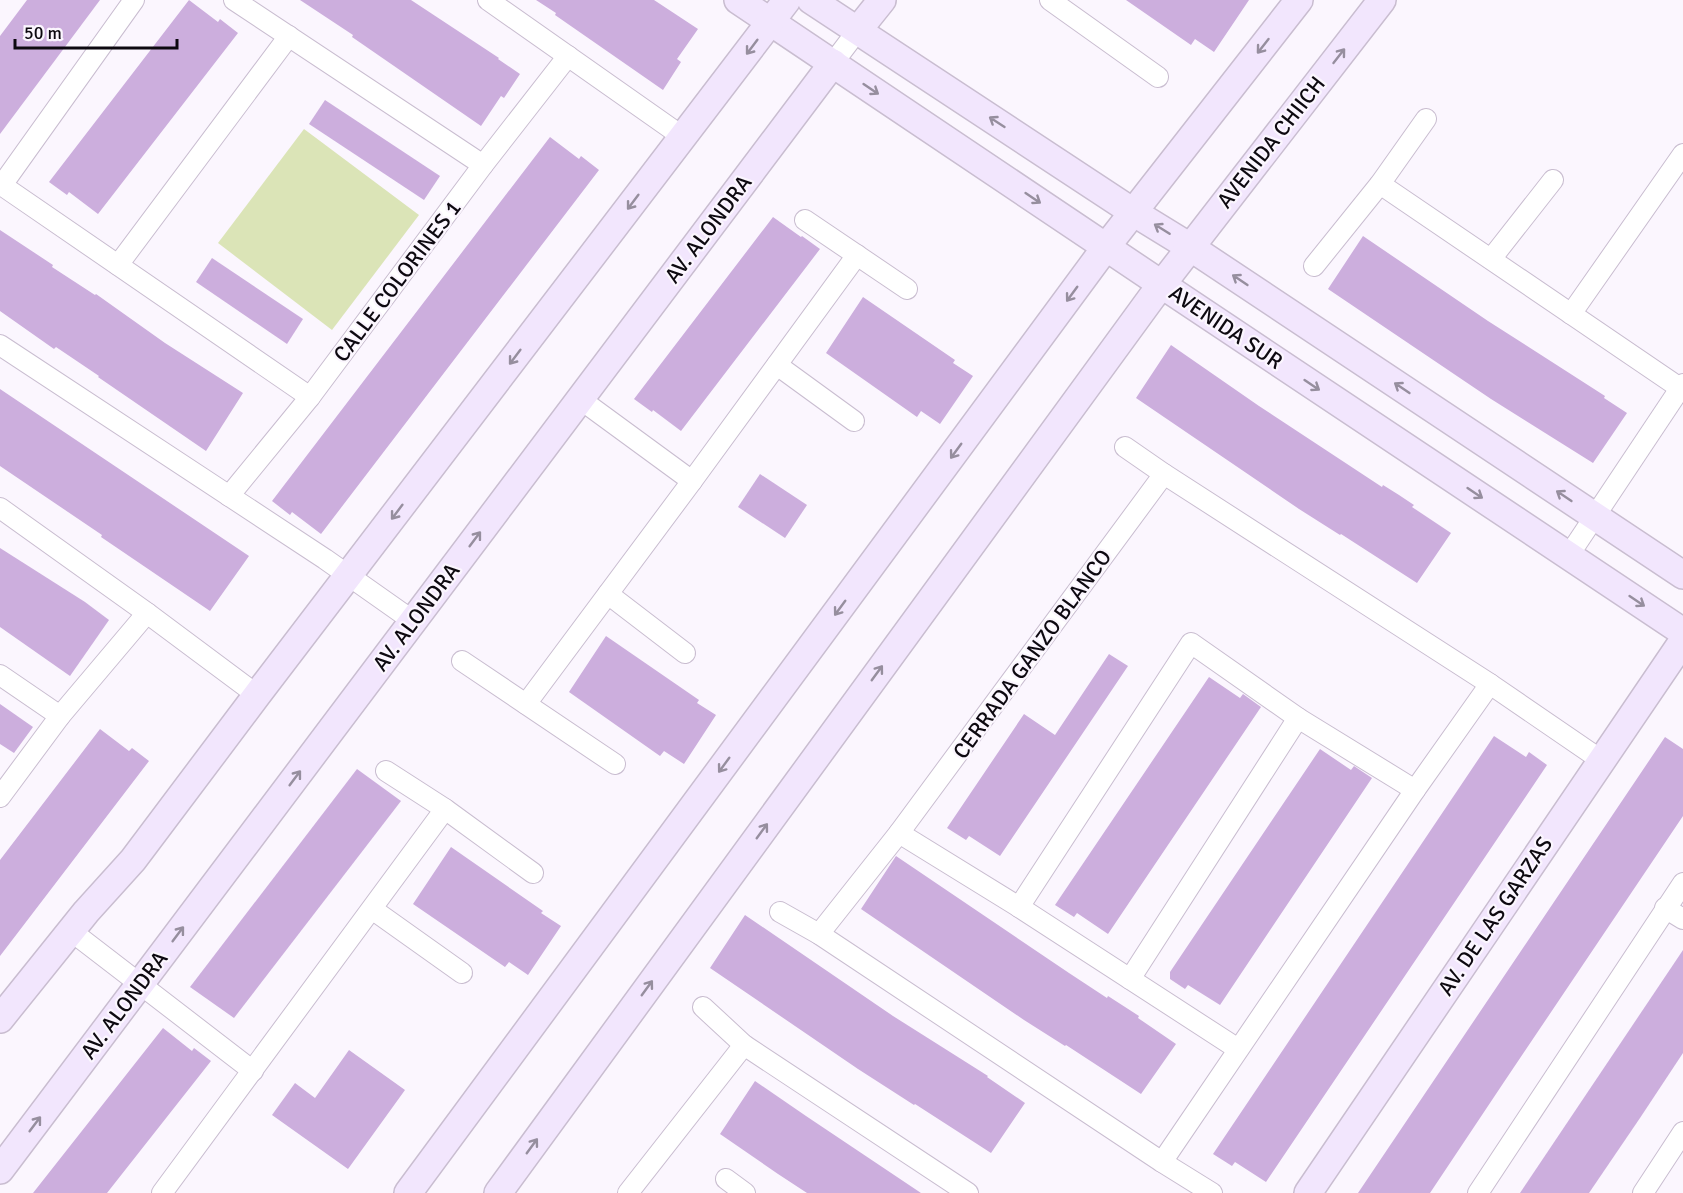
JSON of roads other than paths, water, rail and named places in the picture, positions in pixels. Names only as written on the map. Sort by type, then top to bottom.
[{"type":"main road","name":"AVENIDA SUR","points":[[738,0],[1683,632]]},
{"type":"main road","points":[[0,1019],[71,931],[133,860],[248,689],[349,575],[673,129],[771,22],[787,0]]},
{"type":"main road","name":"AVENIDA SUR","points":[[811,0],[1133,212],[1598,509],[1683,575]]},
{"type":"main road","points":[[858,30],[882,0]]},
{"type":"main road","points":[[408,1193],[1106,247],[1299,0]]},
{"type":"main road","name":"AVENIDA CHIICH","points":[[498,1193],[1161,284],[1382,0]]},
{"type":"main road","name":"AV. ALONDRA","points":[[0,1170],[148,990],[413,621],[833,63]]},
{"type":"main road","name":"AV. DE LAS GARZAS","points":[[1308,1193],[1683,640]]},
{"type":"street","points":[[134,0],[1,185],[310,397]]},
{"type":"street","points":[[234,0],[483,165]]},
{"type":"street","points":[[488,0],[673,129]]},
{"type":"street","points":[[1053,1],[1158,77]]},
{"type":"street","points":[[833,63],[858,30]]},
{"type":"street","points":[[118,265],[289,36]]},
{"type":"street","name":"CALLE COLORINES 1","points":[[229,496],[310,397],[483,165],[568,56]]},
{"type":"street","points":[[1314,266],[1380,184],[1426,119]]},
{"type":"street","points":[[1571,314],[1683,154]]},
{"type":"street","points":[[1491,259],[1552,180]]},
{"type":"street","points":[[1380,184],[1571,314],[1682,386],[1569,555]]},
{"type":"street","points":[[805,220],[907,289]]},
{"type":"street","points":[[526,704],[857,255]]},
{"type":"street","points":[[0,345],[349,575],[413,621]]},
{"type":"street","points":[[777,365],[854,421]]},
{"type":"street","points":[[580,399],[692,481]]},
{"type":"street","points":[[1125,447],[1490,684],[1601,760]]},
{"type":"street","name":"CERRADA GANZO BLANCO","points":[[819,934],[899,833],[1164,474]]},
{"type":"street","points":[[0,508],[147,613],[248,689]]},
{"type":"street","points":[[608,594],[685,653]]},
{"type":"street","points":[[0,797],[60,716],[147,613]]},
{"type":"street","points":[[1019,907],[1191,643],[1298,718],[1415,790]]},
{"type":"street","points":[[462,661],[615,764]]},
{"type":"street","points":[[0,675],[60,716]]},
{"type":"street","points":[[1162,1162],[1415,790],[1490,684]]},
{"type":"street","points":[[1130,979],[1298,718]]},
{"type":"street","points":[[386,771],[445,809],[533,873]]},
{"type":"street","points":[[171,1190],[253,1071],[445,809]]},
{"type":"street","points":[[899,833],[1019,907],[1238,1049]]},
{"type":"street","points":[[1478,1193],[1683,883]]},
{"type":"street","points":[[1665,908],[1683,919]]},
{"type":"street","points":[[372,909],[462,973]]},
{"type":"street","points":[[780,912],[819,934],[1212,1193]]},
{"type":"street","points":[[71,931],[253,1071]]},
{"type":"street","points":[[703,1007],[744,1045],[968,1193]]},
{"type":"street","points":[[628,1193],[744,1045]]},
{"type":"street","points":[[1643,1193],[1683,1132]]},
{"type":"street","points":[[726,1179],[745,1193]]}]
